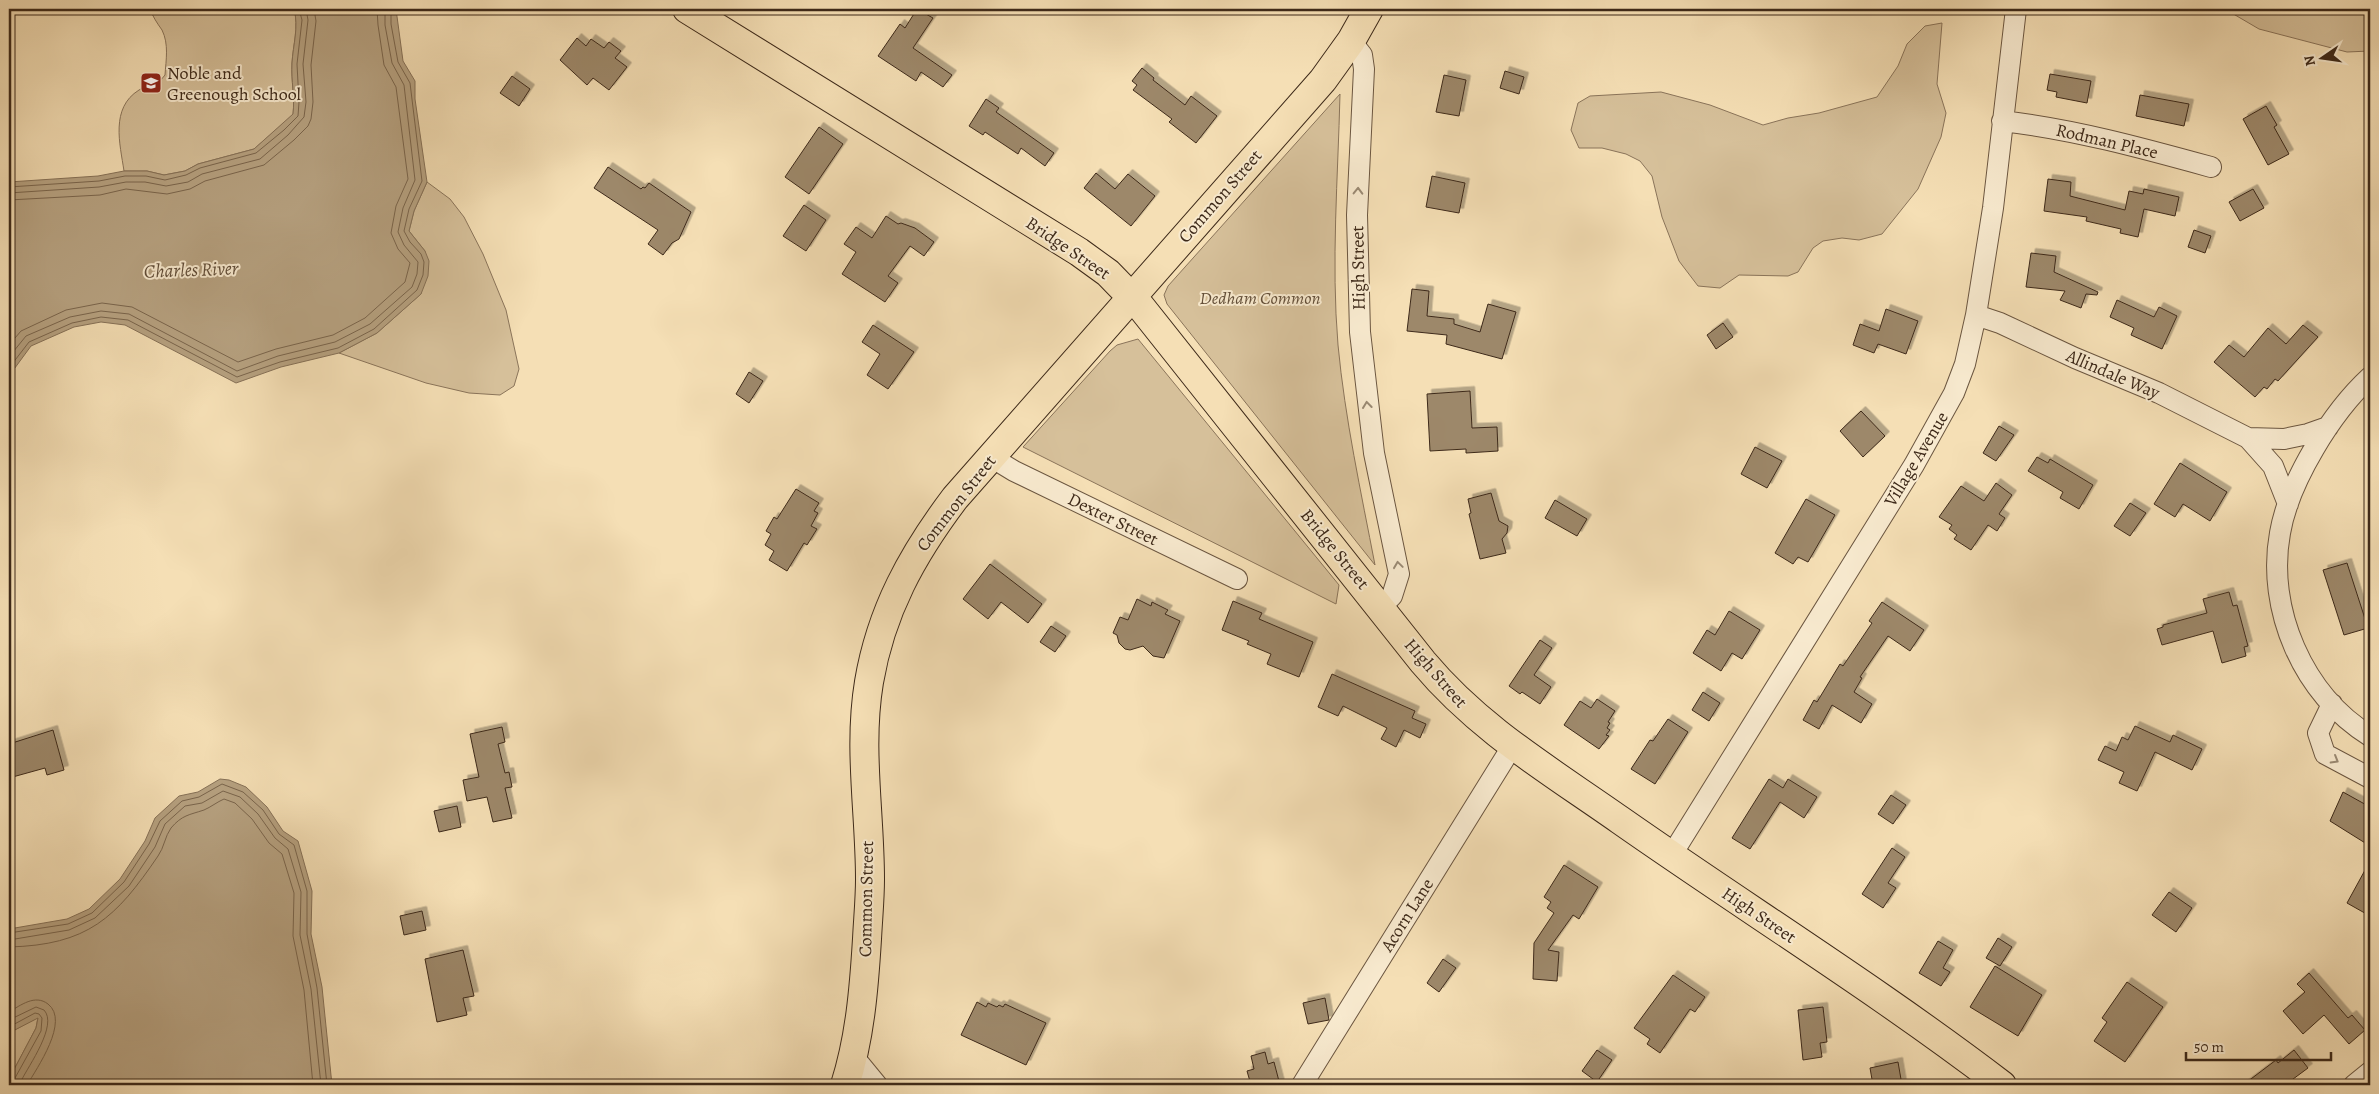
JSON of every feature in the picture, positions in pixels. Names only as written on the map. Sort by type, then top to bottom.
[{"type":"main road","name":"Bridge Street","points":[[687,9],[1079,252],[1108,273],[1131,297],[1381,607]]},
{"type":"main road","points":[[1351,41],[1369,9]]},
{"type":"main road","name":"Common Street","points":[[845,1085],[854,1057],[864,982],[870,879],[863,748],[866,709],[872,667],[887,615],[909,564],[941,517],[991,456],[1316,87],[1351,41]]},
{"type":"main road","name":"High Street","points":[[1381,607],[1423,662],[1477,719],[1671,856],[1886,1000],[2002,1085]]},
{"type":"street","name":"Village Avenue","points":[[1671,856],[1937,426],[1954,393],[1965,364],[1976,315],[1993,208],[2016,9]]},
{"type":"street","name":"High Street","points":[[1351,41],[1362,55],[1364,70],[1357,242],[1362,356],[1374,453],[1399,566],[1396,589],[1381,607]]},
{"type":"street","name":"Rodman Place","points":[[2002,121],[2041,126],[2119,143],[2211,167]]},
{"type":"street","name":"Allindale Way","points":[[1976,315],[2000,323],[2075,358],[2159,393],[2248,438],[2261,440],[2284,439],[2328,427]]},
{"type":"street","points":[[2370,377],[2349,398],[2328,427],[2309,460],[2288,504],[2278,550],[2282,610],[2290,637],[2304,666],[2332,704],[2351,722],[2370,736]]},
{"type":"street","name":"Allindale Way","points":[[2248,438],[2273,466],[2288,504]]},
{"type":"street","name":"Dexter Street","points":[[991,456],[1014,471],[1237,579]]},
{"type":"street","points":[[2332,704],[2318,732],[2325,754],[2370,778]]},
{"type":"street","name":"Acorn Lane","points":[[1302,1085],[1513,745]]},
{"type":"street","points":[[854,1057],[877,1085]]},
{"type":"street","points":[[2354,1085],[2370,1072]]},
{"type":"green space","points":[[150,9],[294,9],[296,22],[292,63],[293,115],[254,149],[198,164],[185,171],[164,175],[147,171],[124,171],[119,127],[120,116],[124,106],[139,90],[155,84],[165,75],[166,41]]},
{"type":"green space","points":[[2202,9],[2370,9],[2370,51],[2347,52],[2259,29],[2230,12]]},
{"type":"green space","points":[[1942,23],[1937,84],[1946,113],[1941,137],[1918,189],[1882,234],[1859,240],[1842,238],[1823,241],[1813,248],[1798,272],[1788,276],[1739,275],[1720,288],[1698,286],[1679,261],[1662,217],[1652,176],[1640,161],[1626,154],[1602,148],[1579,148],[1571,130],[1578,103],[1590,96],[1661,92],[1710,105],[1763,125],[1788,118],[1819,113],[1877,97],[1898,66],[1907,44],[1925,26]]},
{"type":"green space","name":"Dedham Common","points":[[1340,94],[1335,251],[1338,345],[1349,428],[1375,565],[1167,304],[1164,295],[1168,286]]},
{"type":"green space","points":[[427,182],[450,199],[464,217],[483,254],[506,310],[519,369],[514,386],[500,395],[469,393],[426,383],[339,353],[377,333],[421,294],[425,251],[409,231],[414,211]]},
{"type":"green space","points":[[1138,339],[1339,585],[1336,604],[1023,447],[1110,351],[1117,345]]},
{"type":"green space","points":[[38,1017],[36,1028],[9,1079],[9,1033]]},
{"type":"water","name":"Charles River","points":[[294,9],[396,9],[403,61],[415,81],[415,99],[427,182],[414,211],[409,231],[425,251],[429,261],[428,276],[421,294],[377,333],[339,353],[281,367],[236,383],[125,325],[101,322],[74,327],[31,346],[9,376],[9,182],[98,176],[124,171],[147,171],[164,175],[185,171],[198,164],[254,149],[293,114],[292,63],[296,22]]},
{"type":"water","points":[[220,779],[229,780],[246,787],[267,807],[283,831],[298,841],[312,891],[311,934],[322,987],[332,1085],[9,1085],[9,1079],[36,1028],[38,1018],[9,1033],[9,929],[67,919],[89,909],[120,879],[145,841],[155,818],[179,796],[198,792]]},
{"type":"building","points":[[917,9],[933,18],[913,48],[952,75],[943,87],[921,72],[916,81],[878,56],[900,24],[905,28]]},
{"type":"building","points":[[577,38],[586,46],[591,39],[604,48],[609,42],[621,51],[615,58],[627,67],[609,90],[593,78],[587,85],[560,60]]},
{"type":"building","points":[[1142,68],[1154,78],[1153,80],[1185,105],[1191,96],[1217,116],[1196,143],[1169,122],[1172,119],[1133,90],[1137,85],[1132,81]]},
{"type":"building","points":[[1505,71],[1524,77],[1519,94],[1500,88]]},
{"type":"building","points":[[2050,74],[2091,81],[2087,103],[2056,97],[2057,92],[2047,90]]},
{"type":"building","points":[[1444,75],[1466,80],[1459,116],[1436,112]]},
{"type":"building","points":[[512,76],[530,89],[519,106],[500,93]]},
{"type":"building","points":[[2140,95],[2189,104],[2184,126],[2136,116]]},
{"type":"building","points":[[986,99],[999,108],[996,112],[1054,153],[1045,166],[1021,148],[1018,154],[985,132],[983,135],[969,126]]},
{"type":"building","points":[[2266,106],[2277,125],[2274,127],[2289,154],[2268,165],[2243,119]]},
{"type":"building","points":[[819,127],[843,144],[809,194],[785,177]]},
{"type":"building","points":[[608,167],[641,189],[645,188],[649,183],[691,212],[679,239],[672,243],[663,255],[648,244],[658,230],[594,188]]},
{"type":"building","points":[[1096,173],[1115,189],[1128,174],[1155,196],[1131,226],[1084,188]]},
{"type":"building","points":[[1432,176],[1465,183],[1459,213],[1426,207]]},
{"type":"building","points":[[2048,179],[2071,182],[2070,196],[2125,210],[2129,191],[2143,194],[2144,189],[2179,197],[2175,216],[2144,209],[2138,237],[2120,233],[2121,229],[2086,221],[2087,217],[2044,211]]},
{"type":"building","points":[[2253,189],[2264,208],[2240,221],[2229,202]]},
{"type":"building","points":[[804,205],[826,220],[806,251],[783,236]]},
{"type":"building","points":[[886,216],[898,224],[901,223],[915,228],[934,242],[924,256],[910,246],[888,276],[898,283],[885,302],[842,274],[856,252],[844,244],[856,227],[872,238]]},
{"type":"building","points":[[2194,230],[2211,236],[2205,253],[2188,247]]},
{"type":"building","points":[[2031,253],[2056,256],[2054,272],[2098,292],[2097,295],[2086,294],[2081,308],[2060,300],[2065,291],[2026,287]]},
{"type":"building","points":[[1412,289],[1429,291],[1427,316],[1454,319],[1454,324],[1480,332],[1488,304],[1516,312],[1502,359],[1446,344],[1447,335],[1407,331]]},
{"type":"building","points":[[2117,300],[2154,317],[2159,307],[2177,316],[2162,349],[2131,335],[2134,328],[2110,317]]},
{"type":"building","points":[[1886,309],[1918,321],[1906,354],[1878,344],[1874,353],[1853,345],[1860,324],[1879,331]]},
{"type":"building","points":[[1723,323],[1733,337],[1716,349],[1707,335]]},
{"type":"building","points":[[873,325],[914,352],[888,389],[867,375],[880,354],[862,342]]},
{"type":"building","points":[[2303,325],[2318,337],[2278,381],[2275,379],[2267,389],[2264,387],[2255,397],[2214,362],[2229,345],[2244,357],[2268,328],[2286,344]]},
{"type":"building","points":[[749,372],[763,381],[749,403],[736,394]]},
{"type":"building","points":[[1470,391],[1472,428],[1497,427],[1498,451],[1466,453],[1466,449],[1430,451],[1427,394]]},
{"type":"building","points":[[1861,411],[1885,436],[1863,457],[1840,431]]},
{"type":"building","points":[[1999,426],[2014,435],[1996,461],[1983,453]]},
{"type":"building","points":[[1755,447],[1782,461],[1767,488],[1741,474]]},
{"type":"building","points":[[2037,457],[2048,463],[2050,459],[2093,485],[2079,509],[2060,498],[2063,492],[2028,471]]},
{"type":"building","points":[[2180,463],[2227,492],[2210,521],[2183,504],[2175,517],[2154,504]]},
{"type":"building","points":[[1996,483],[2012,495],[1999,514],[2005,518],[1997,531],[1988,525],[1971,550],[1954,539],[1957,535],[1949,529],[1952,525],[1939,517],[1961,486],[1984,501]]},
{"type":"building","points":[[796,489],[819,503],[814,511],[818,513],[811,526],[817,529],[807,545],[804,543],[787,571],[769,560],[774,551],[765,545],[771,534],[766,531],[774,517],[777,519]]},
{"type":"building","points":[[1491,493],[1499,521],[1508,526],[1507,533],[1502,539],[1506,553],[1480,559],[1469,514],[1471,513],[1468,499]]},
{"type":"building","points":[[1806,499],[1835,515],[1808,562],[1798,557],[1793,564],[1775,553]]},
{"type":"building","points":[[1555,500],[1587,519],[1577,536],[1545,518]]},
{"type":"building","points":[[2130,503],[2146,513],[2130,536],[2114,526]]},
{"type":"building","points":[[2347,563],[2368,628],[2344,635],[2323,570]]},
{"type":"building","points":[[990,564],[1042,604],[1028,623],[1001,602],[988,619],[963,599]]},
{"type":"building","points":[[2229,592],[2233,606],[2237,605],[2248,646],[2244,647],[2246,656],[2222,663],[2213,631],[2162,645],[2157,629],[2163,627],[2163,625],[2207,613],[2203,599]]},
{"type":"building","points":[[1137,599],[1151,606],[1152,602],[1168,610],[1165,614],[1180,621],[1164,658],[1153,656],[1143,646],[1130,650],[1125,649],[1119,643],[1117,635],[1113,633],[1120,617],[1128,620]]},
{"type":"building","points":[[1233,601],[1262,613],[1259,619],[1313,642],[1299,677],[1267,664],[1271,654],[1247,644],[1249,641],[1222,630]]},
{"type":"building","points":[[1882,602],[1924,630],[1910,651],[1888,636],[1860,677],[1862,678],[1854,692],[1872,704],[1861,723],[1832,705],[1819,729],[1803,720],[1814,700],[1817,702],[1840,664],[1843,666],[1872,623],[1869,621]]},
{"type":"building","points":[[1729,611],[1760,630],[1742,659],[1732,653],[1721,671],[1693,653],[1707,630],[1715,635]]},
{"type":"building","points":[[1051,626],[1066,636],[1055,652],[1040,642]]},
{"type":"building","points":[[1540,640],[1552,648],[1534,675],[1551,687],[1540,704],[1509,686]]},
{"type":"building","points":[[1332,674],[1415,711],[1412,718],[1426,724],[1420,738],[1404,730],[1396,747],[1381,739],[1387,728],[1343,706],[1338,716],[1318,707]]},
{"type":"building","points":[[1703,692],[1720,703],[1709,721],[1692,710]]},
{"type":"building","points":[[1597,699],[1615,711],[1608,722],[1610,723],[1607,728],[1610,730],[1606,735],[1609,736],[1599,749],[1564,725],[1580,701],[1591,708]]},
{"type":"building","points":[[1668,719],[1688,732],[1655,784],[1631,769],[1650,740],[1653,741]]},
{"type":"building","points":[[2135,726],[2170,742],[2173,735],[2202,749],[2192,770],[2155,752],[2137,791],[2119,783],[2124,772],[2098,760],[2105,746],[2116,751],[2122,737],[2128,740]]},
{"type":"building","points":[[502,727],[505,742],[498,744],[505,773],[509,772],[512,787],[505,788],[512,818],[493,822],[487,797],[467,801],[463,780],[479,777],[470,734]]},
{"type":"building","points":[[53,730],[64,770],[47,775],[45,768],[9,778],[9,744]]},
{"type":"building","points":[[1769,779],[1783,788],[1788,779],[1817,797],[1804,818],[1780,802],[1750,849],[1732,838]]},
{"type":"building","points":[[2343,792],[2370,807],[2370,846],[2330,821]]},
{"type":"building","points":[[1891,795],[1906,805],[1893,824],[1878,814]]},
{"type":"building","points":[[457,806],[461,827],[439,832],[434,811]]},
{"type":"building","points":[[1892,848],[1905,857],[1888,883],[1896,888],[1883,908],[1862,894]]},
{"type":"building","points":[[2370,861],[2370,916],[2347,903]]},
{"type":"building","points":[[1564,865],[1598,887],[1579,919],[1573,915],[1548,950],[1559,952],[1557,981],[1533,979],[1534,943],[1554,913],[1547,908],[1551,902],[1544,897]]},
{"type":"building","points":[[2169,892],[2192,908],[2176,932],[2152,915]]},
{"type":"building","points":[[422,911],[426,930],[404,935],[400,916]]},
{"type":"building","points":[[1998,938],[2012,947],[2000,966],[1986,958]]},
{"type":"building","points":[[1938,941],[1953,950],[1943,968],[1950,972],[1941,986],[1919,973]]},
{"type":"building","points":[[463,950],[474,996],[463,998],[467,1015],[437,1022],[425,959]]},
{"type":"building","points":[[1443,959],[1456,968],[1439,992],[1427,983]]},
{"type":"building","points":[[1995,966],[2042,995],[2018,1036],[1970,1007]]},
{"type":"building","points":[[2309,973],[2348,1018],[2352,1015],[2365,1030],[2349,1044],[2324,1015],[2303,1034],[2283,1011],[2305,992],[2297,984]]},
{"type":"building","points":[[1673,975],[1705,997],[1695,1012],[1690,1009],[1660,1053],[1647,1044],[1650,1039],[1634,1028]]},
{"type":"building","points":[[2127,982],[2163,1007],[2125,1062],[2094,1041],[2107,1022],[2102,1018]]},
{"type":"building","points":[[1325,998],[1329,1020],[1308,1024],[1303,1003]]},
{"type":"building","points":[[977,1002],[986,1007],[988,1003],[997,1007],[999,1005],[1003,1007],[1005,1004],[1046,1023],[1026,1065],[961,1035]]},
{"type":"building","points":[[1823,1007],[1827,1042],[1820,1043],[1822,1057],[1803,1060],[1798,1010]]},
{"type":"building","points":[[1597,1050],[1612,1060],[1597,1082],[1582,1071]]},
{"type":"building","points":[[2294,1050],[2308,1068],[2285,1085],[2243,1085],[2276,1060],[2278,1063]]},
{"type":"building","points":[[1265,1052],[1268,1064],[1274,1062],[1280,1085],[1251,1085],[1247,1071],[1254,1069],[1251,1056]]},
{"type":"building","points":[[1898,1062],[1902,1085],[1873,1085],[1870,1068]]},
{"type":"place","name":"Noble and Greenough School","points":[[151,83]]}]
